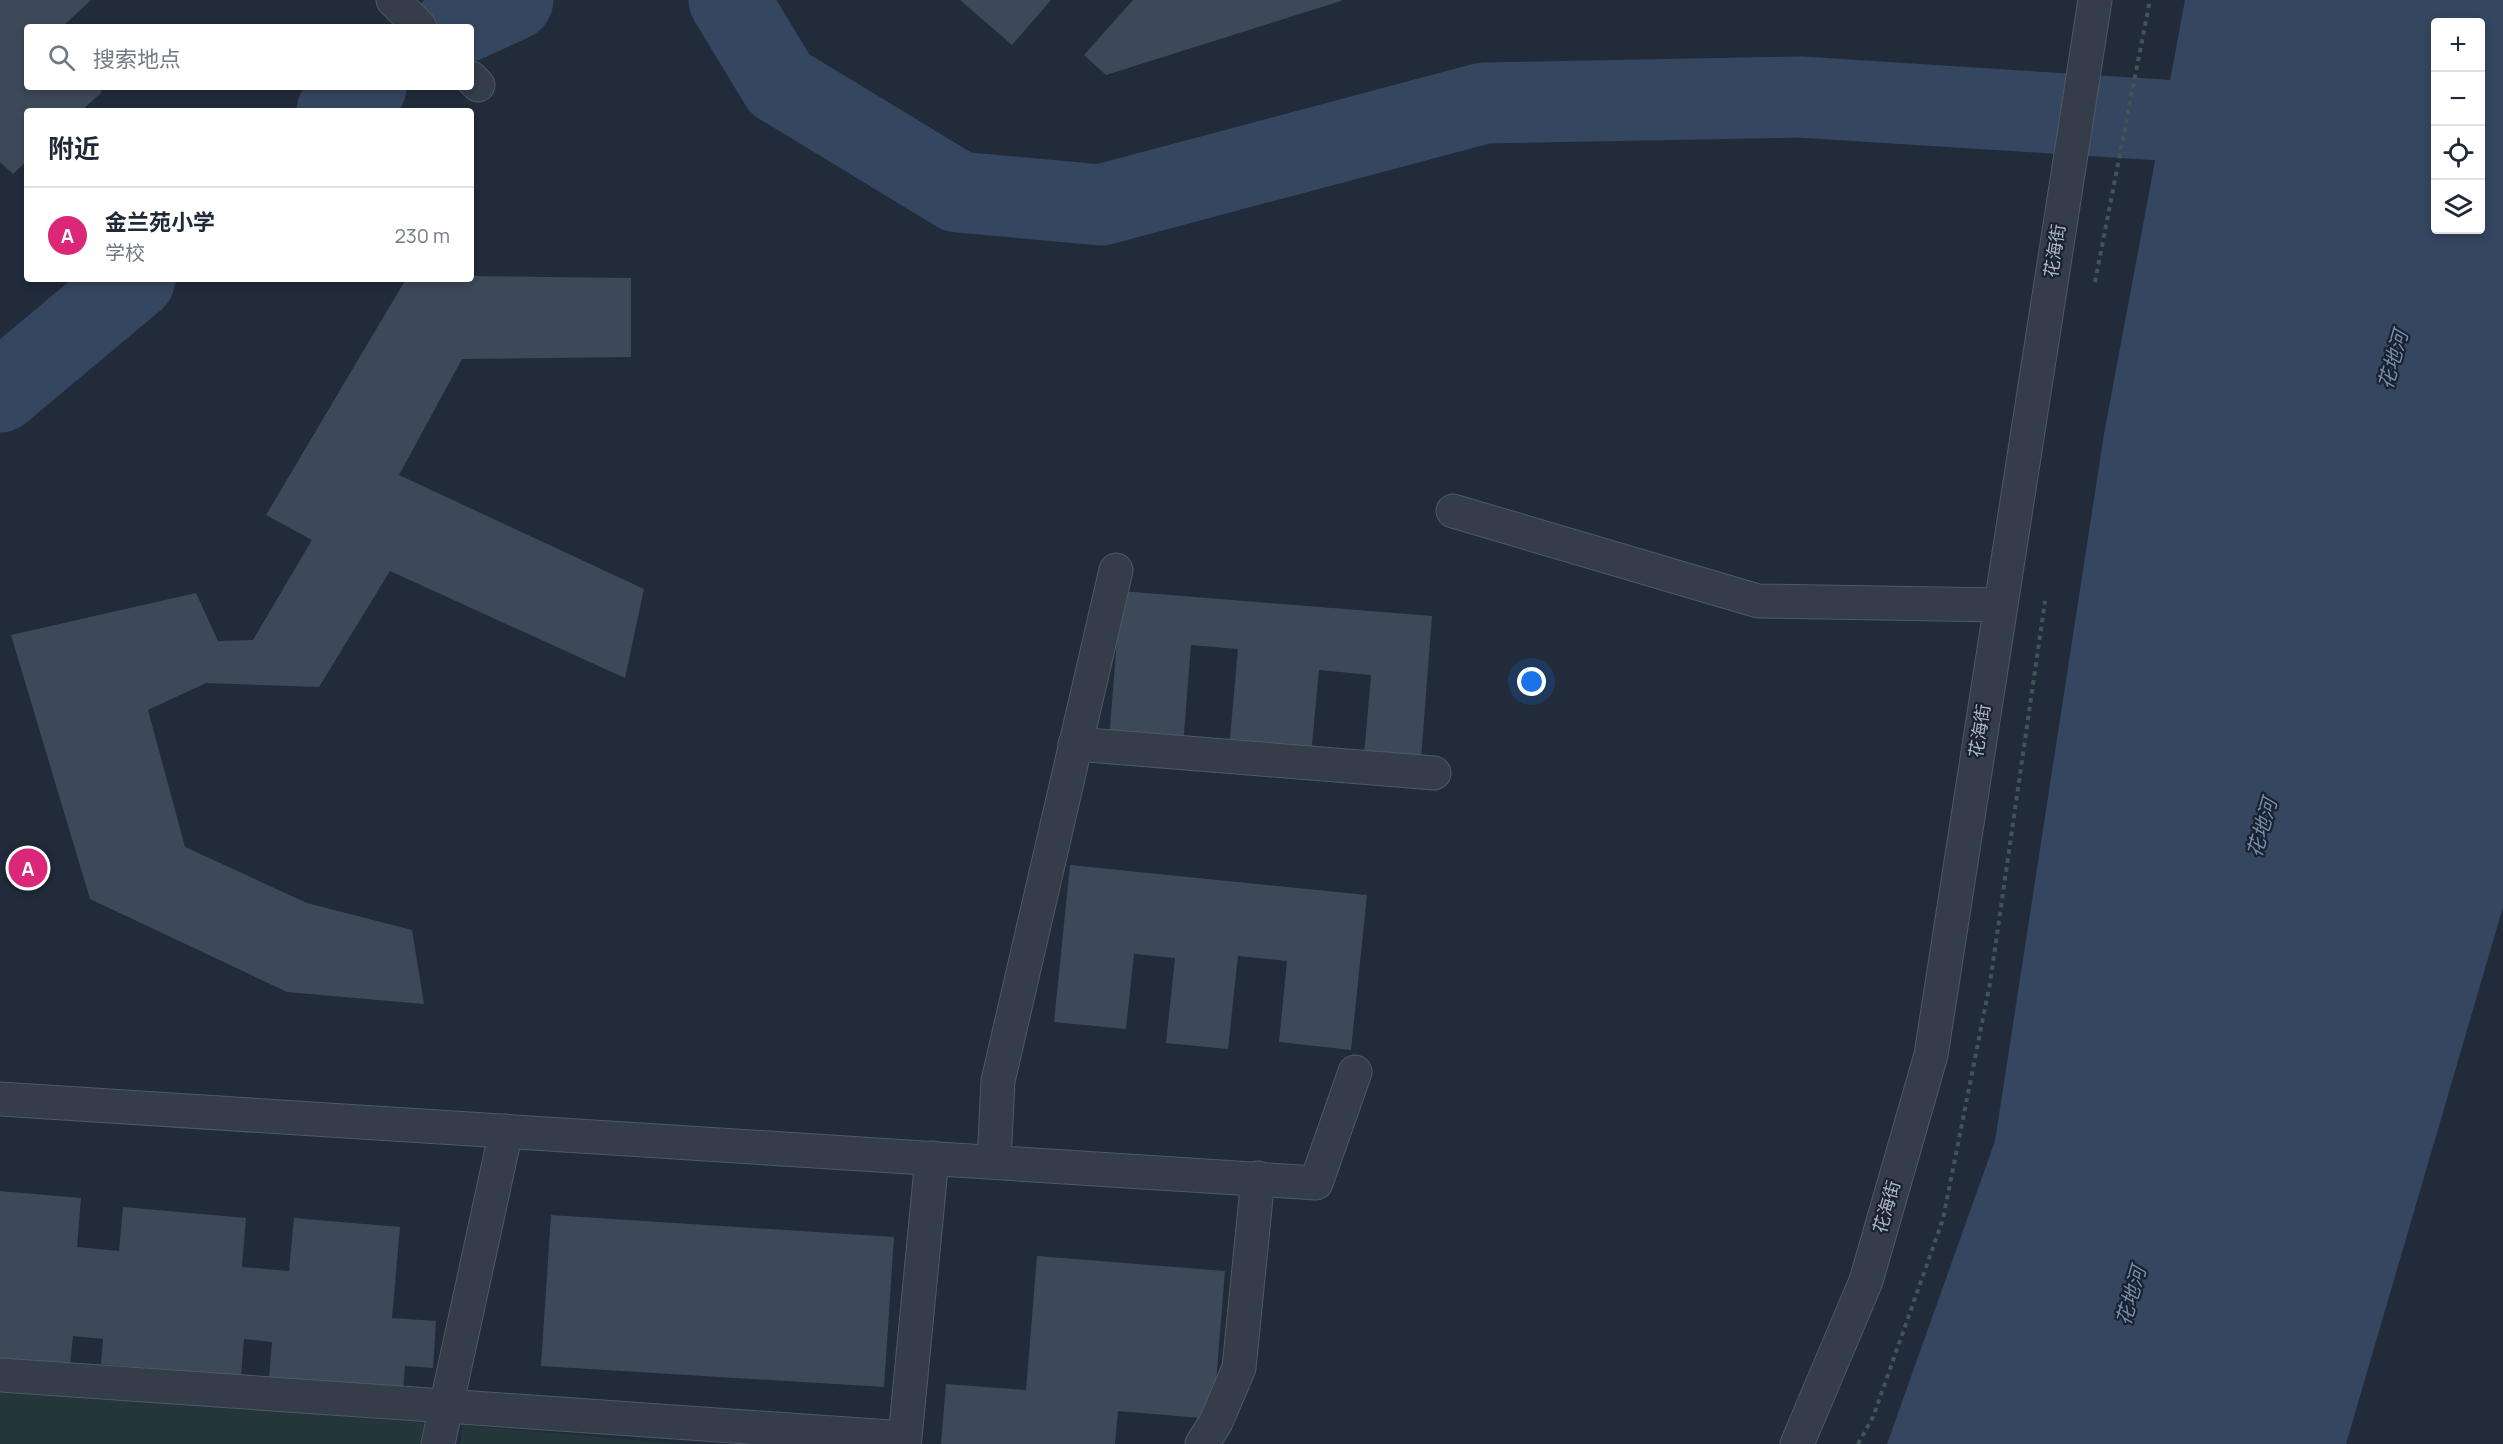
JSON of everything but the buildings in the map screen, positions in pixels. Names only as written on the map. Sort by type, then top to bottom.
[{"type":"street","points":[[393,0],[417,24]]},
{"type":"street","name":"花海街","points":[[1797,1444],[1866,1281],[1931,1055],[2095,0]]},
{"type":"street","points":[[1453,511],[1758,601],[2000,605]]},
{"type":"street","points":[[994,1162],[998,1081],[1116,570]]},
{"type":"street","points":[[1075,744],[1434,773]]},
{"type":"street","points":[[0,1099],[1316,1183],[1354,1072]]},
{"type":"street","points":[[438,1444],[506,1131]]},
{"type":"street","points":[[0,1375],[446,1407],[817,1438],[905,1438],[932,1158]]},
{"type":"street","points":[[1202,1444],[1216,1422],[1239,1368],[1258,1178]]},
{"type":"path","points":[[2114,186],[2150,0]]},
{"type":"green space","points":[[0,1389],[424,1423],[420,1444],[0,1444]]},
{"type":"green space","points":[[463,1425],[679,1444],[460,1444]]},
{"type":"water","name":"花地河","points":[[2185,0],[2503,0],[2503,907],[2346,1444],[1887,1444],[1995,1141],[2104,434]]},
{"type":"waterway","points":[[461,24],[513,0]]},
{"type":"waterway","points":[[729,0],[780,84],[958,192],[1101,205],[1484,103],[1800,97],[2162,120],[2431,152]]},
{"type":"waterway","points":[[341,108],[362,90]]},
{"type":"waterway","points":[[0,392],[131,282]]},
{"type":"place","name":"金兰苑小学","points":[[28,868]]}]
